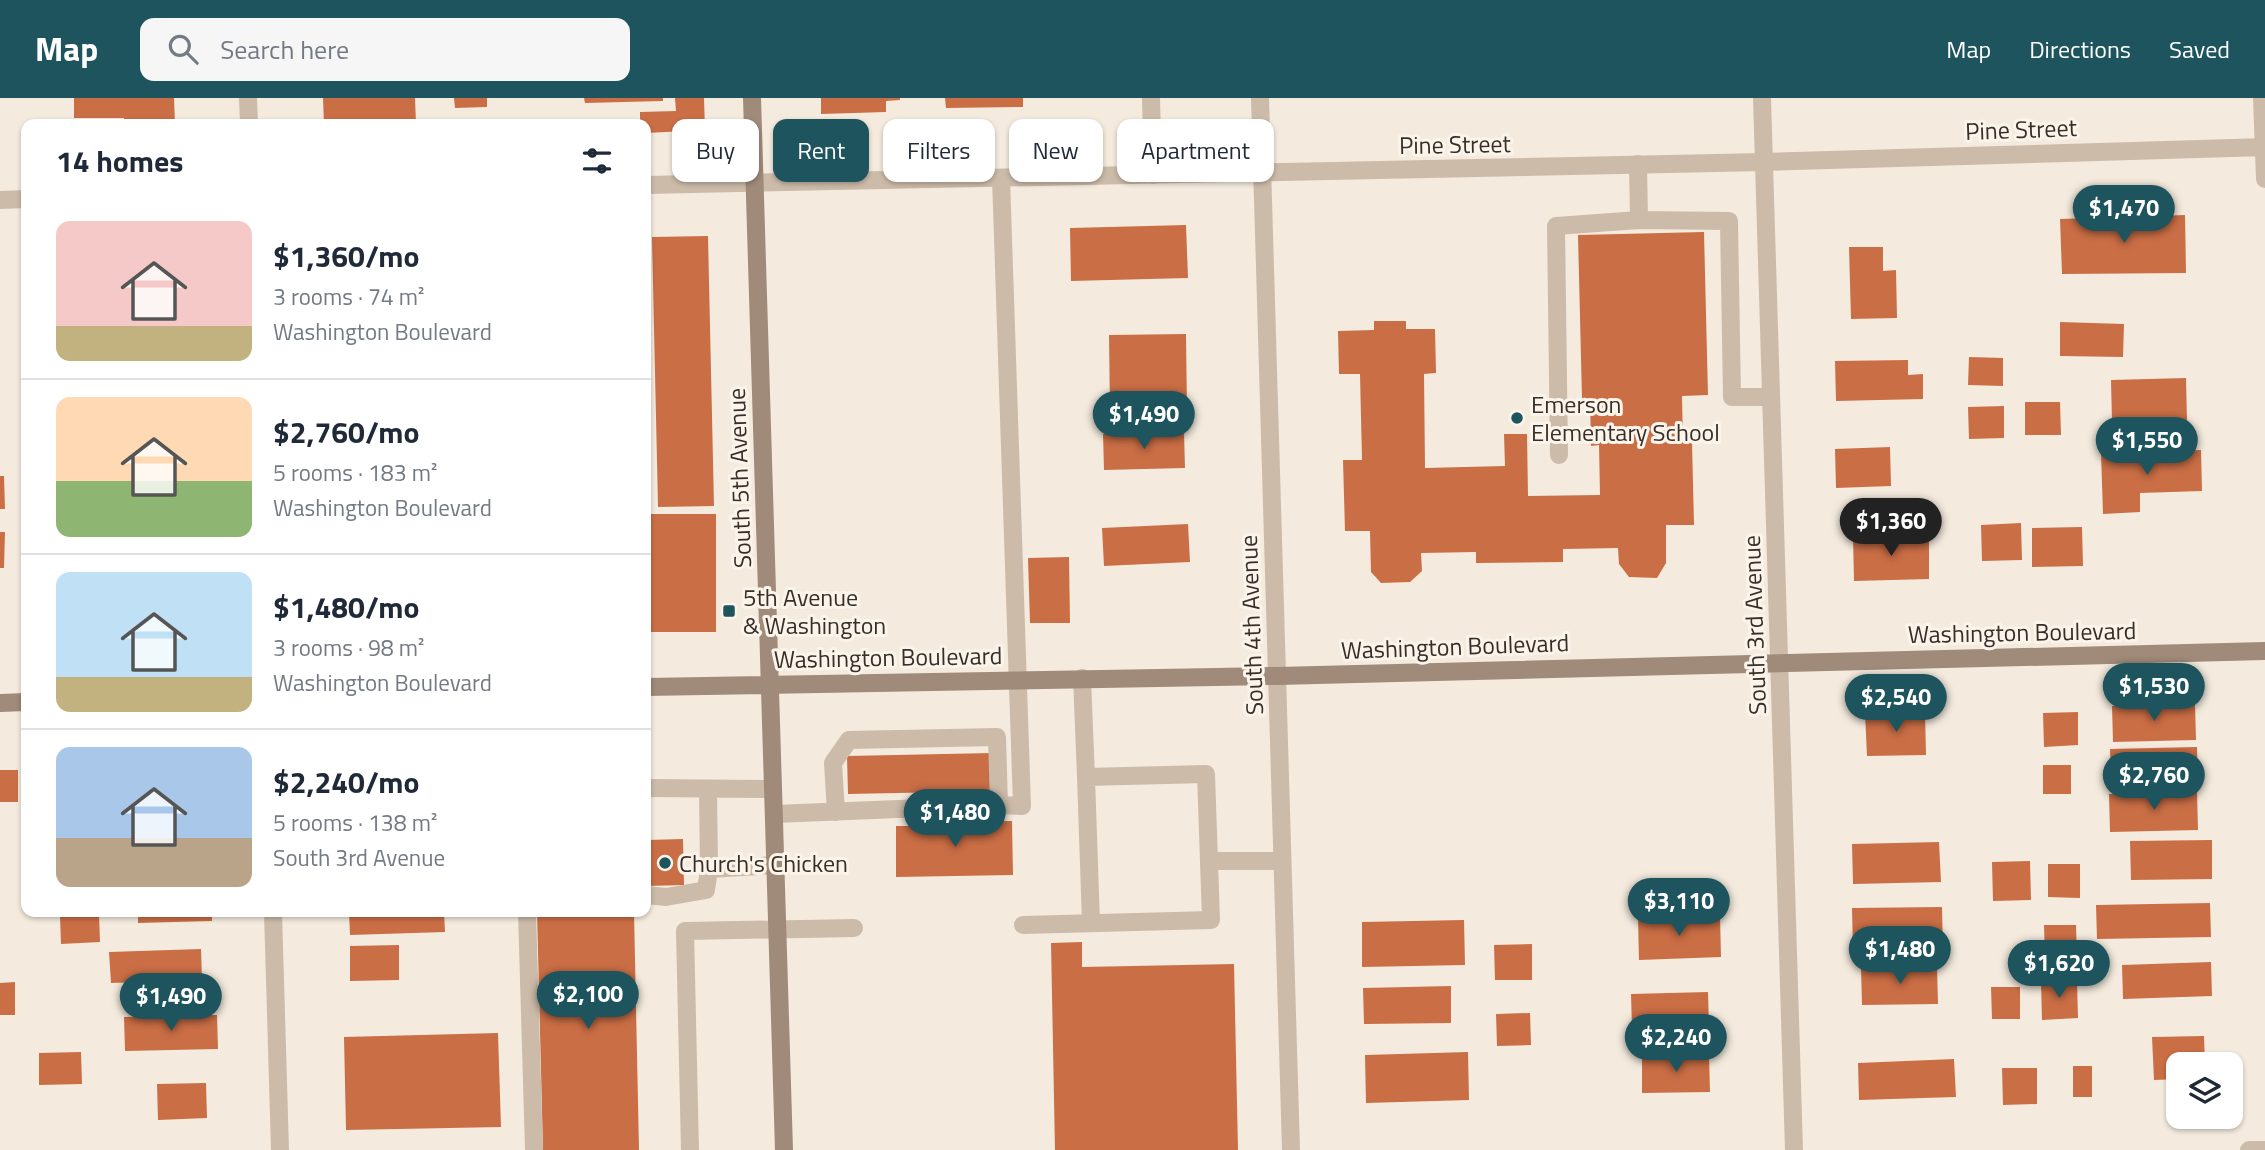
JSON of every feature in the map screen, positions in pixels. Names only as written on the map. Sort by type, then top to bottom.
[{"type":"street","points":[[248,98],[249,119]]},
{"type":"street","name":"South 5th Avenue","points":[[752,98],[784,1150]]},
{"type":"street","points":[[1152,98],[1152,119]]},
{"type":"street","name":"South 4th Avenue","points":[[1260,98],[1261,119]]},
{"type":"street","name":"South 3rd Avenue","points":[[1762,98],[1794,1150]]},
{"type":"street","points":[[2262,98],[2265,179]]},
{"type":"street","name":"Pine Street","points":[[1274,173],[2265,147]]},
{"type":"street","points":[[1638,164],[1639,220]]},
{"type":"street","name":"Pine Street","points":[[651,186],[1117,176]]},
{"type":"street","points":[[774,814],[836,812],[884,802],[918,800],[957,799],[1022,806],[1001,178]]},
{"type":"street","name":"South 4th Avenue","points":[[1262,182],[1291,1150]]},
{"type":"street","points":[[0,200],[21,199]]},
{"type":"street","points":[[1559,455],[1556,226],[1639,220],[1729,221],[1732,397],[1771,397]]},
{"type":"street","name":"Washington Boulevard","points":[[651,687],[1277,676],[2265,652]]},
{"type":"street","points":[[1083,678],[1091,923]]},
{"type":"street","points":[[0,703],[21,702]]},
{"type":"street","points":[[836,812],[834,763],[849,740],[882,747],[956,746],[997,737],[1010,729],[1021,727]]},
{"type":"street","points":[[997,737],[999,805]]},
{"type":"street","points":[[1023,925],[1211,920],[1206,774],[1086,777]]},
{"type":"street","points":[[651,788],[773,789]]},
{"type":"street","points":[[651,896],[666,897],[706,890],[709,869],[708,789]]},
{"type":"street","points":[[1209,860],[1282,860]]},
{"type":"street","points":[[709,869],[775,865]]},
{"type":"street","points":[[273,917],[280,1150]]},
{"type":"street","points":[[527,917],[534,1150]]},
{"type":"street","points":[[690,1150],[685,931],[854,928]]},
{"type":"street","points":[[2249,1150],[2265,1150]]},
{"type":"building","points":[[74,98],[174,98],[175,119],[74,118]]},
{"type":"building","points":[[323,98],[415,98],[416,119],[324,119]]},
{"type":"building","points":[[454,98],[487,98],[487,107],[455,108]]},
{"type":"building","points":[[584,98],[663,98],[663,101],[585,103]]},
{"type":"building","points":[[675,98],[704,98],[705,119],[672,119],[672,132],[651,133],[651,119],[640,119],[640,112],[676,111]]},
{"type":"building","points":[[821,98],[900,100],[886,101],[886,112],[821,114]]},
{"type":"building","points":[[945,98],[1023,98],[1023,107],[946,108]]},
{"type":"building","points":[[2185,215],[2186,273],[2062,274],[2060,219]]},
{"type":"building","points":[[1186,225],[1188,278],[1071,281],[1070,228]]},
{"type":"building","points":[[1704,232],[1708,395],[1682,396],[1683,443],[1692,442],[1694,525],[1666,525],[1666,563],[1657,578],[1629,577],[1619,564],[1618,548],[1563,549],[1563,562],[1476,563],[1476,552],[1421,553],[1422,571],[1410,582],[1381,583],[1371,572],[1370,531],[1345,531],[1343,460],[1362,460],[1360,374],[1339,374],[1338,331],[1374,330],[1374,321],[1406,321],[1406,329],[1435,329],[1436,373],[1424,374],[1425,468],[1505,466],[1504,434],[1527,434],[1528,496],[1600,495],[1599,445],[1591,446],[1590,399],[1582,399],[1578,235]]},
{"type":"building","points":[[708,236],[714,506],[658,507],[652,237]]},
{"type":"building","points":[[1849,247],[1883,247],[1883,271],[1896,270],[1897,318],[1851,319]]},
{"type":"building","points":[[2060,322],[2124,324],[2123,357],[2060,356]]},
{"type":"building","points":[[1186,334],[1187,411],[1110,412],[1109,335]]},
{"type":"building","points":[[1969,357],[2003,358],[2003,386],[1968,385]]},
{"type":"building","points":[[1908,360],[1908,375],[1923,374],[1923,399],[1836,401],[1835,361]]},
{"type":"building","points":[[2186,378],[2187,421],[2112,422],[2111,380]]},
{"type":"building","points":[[2025,402],[2060,402],[2061,435],[2025,435]]},
{"type":"building","points":[[2004,406],[2004,438],[1969,439],[1968,407]]},
{"type":"building","points":[[1184,432],[1185,468],[1104,470],[1103,434]]},
{"type":"building","points":[[1890,447],[1891,486],[1836,488],[1835,449]]},
{"type":"building","points":[[2201,450],[2202,491],[2140,493],[2140,512],[2103,514],[2101,453]]},
{"type":"building","points":[[0,476],[4,476],[5,509],[0,509]]},
{"type":"building","points":[[651,514],[716,514],[716,632],[651,632]]},
{"type":"building","points":[[2021,523],[2022,560],[1982,561],[1981,525]]},
{"type":"building","points":[[1188,524],[1190,562],[1104,566],[1102,528]]},
{"type":"building","points":[[2082,527],[2083,566],[2032,567],[2032,528]]},
{"type":"building","points":[[0,532],[5,532],[4,568],[0,568]]},
{"type":"building","points":[[1929,535],[1929,579],[1854,581],[1853,536]]},
{"type":"building","points":[[1069,557],[1070,623],[1030,623],[1028,558]]},
{"type":"building","points":[[2195,704],[2196,740],[2113,742],[2112,706]]},
{"type":"building","points":[[1925,711],[1926,755],[1867,756],[1865,713]]},
{"type":"building","points":[[2078,712],[2078,745],[2044,747],[2043,713]]},
{"type":"building","points":[[2197,747],[2198,783],[2111,785],[2110,749]]},
{"type":"building","points":[[993,753],[994,791],[848,794],[847,756]]},
{"type":"building","points":[[2043,765],[2071,765],[2071,794],[2043,794]]},
{"type":"building","points":[[0,770],[18,770],[18,802],[0,802]]},
{"type":"building","points":[[2197,791],[2198,830],[2110,832],[2109,794]]},
{"type":"building","points":[[1012,821],[1013,875],[896,877],[896,826],[930,826],[930,822]]},
{"type":"building","name":"Church's Chicken","points":[[683,839],[684,885],[651,886],[651,840]]},
{"type":"building","points":[[2212,840],[2212,879],[2131,880],[2130,841]]},
{"type":"building","points":[[1939,842],[1941,882],[1853,884],[1852,844]]},
{"type":"building","points":[[2030,861],[2031,900],[1993,901],[1992,862]]},
{"type":"building","points":[[2048,864],[2080,864],[2080,898],[2048,897]]},
{"type":"building","points":[[2210,903],[2211,937],[2097,939],[2096,905]]},
{"type":"building","points":[[1942,907],[1943,951],[1853,952],[1852,908]]},
{"type":"building","points":[[1720,916],[1721,957],[1639,960],[1638,919]]},
{"type":"building","points":[[60,917],[99,917],[100,942],[61,944]]},
{"type":"building","points":[[138,917],[212,917],[212,921],[138,923]]},
{"type":"building","points":[[349,917],[444,917],[445,932],[350,935]]},
{"type":"building","points":[[537,917],[634,917],[639,1150],[543,1150]]},
{"type":"building","points":[[1464,920],[1465,965],[1362,967],[1362,922]]},
{"type":"building","points":[[2044,925],[2076,925],[2077,959],[2045,960]]},
{"type":"building","points":[[1082,942],[1082,967],[1234,964],[1238,1150],[1055,1150],[1051,943]]},
{"type":"building","points":[[1532,944],[1532,980],[1495,980],[1494,945]]},
{"type":"building","points":[[399,945],[399,980],[350,981],[350,946]]},
{"type":"building","points":[[201,949],[202,980],[111,983],[109,952]]},
{"type":"building","points":[[2211,962],[2212,996],[2123,999],[2122,965]]},
{"type":"building","points":[[1937,967],[1938,1004],[1862,1005],[1861,968]]},
{"type":"building","points":[[2077,981],[2078,1018],[2042,1020],[2041,982]]},
{"type":"building","points":[[15,982],[15,1015],[0,1015],[0,983]]},
{"type":"building","points":[[1451,986],[1451,1023],[1364,1024],[1363,988]]},
{"type":"building","points":[[1991,987],[2020,987],[2020,1019],[1992,1019]]},
{"type":"building","points":[[1708,992],[1709,1027],[1632,1029],[1631,994]]},
{"type":"building","points":[[1530,1013],[1531,1045],[1497,1046],[1496,1014]]},
{"type":"building","points":[[217,1015],[218,1049],[125,1051],[124,1017]]},
{"type":"building","points":[[498,1033],[501,1127],[346,1130],[344,1037]]},
{"type":"building","points":[[2204,1036],[2205,1052],[2166,1052],[2166,1080],[2154,1080],[2152,1037]]},
{"type":"building","points":[[81,1052],[82,1084],[39,1085],[39,1053]]},
{"type":"building","points":[[1468,1052],[1469,1100],[1366,1103],[1365,1055]]},
{"type":"building","points":[[1642,1055],[1709,1055],[1710,1092],[1642,1093]]},
{"type":"building","points":[[1954,1059],[1956,1097],[1859,1100],[1858,1063]]},
{"type":"building","points":[[2073,1066],[2092,1066],[2092,1097],[2073,1097]]},
{"type":"building","points":[[2002,1068],[2037,1068],[2037,1104],[2003,1105]]},
{"type":"building","points":[[206,1083],[207,1118],[158,1120],[157,1084]]},
{"type":"place","name":"Emerson Elementary School","points":[[1517,418]]},
{"type":"place","name":"5th Avenue & Washington","points":[[729,611]]},
{"type":"place","name":"Church's Chicken","points":[[665,863]]}]
